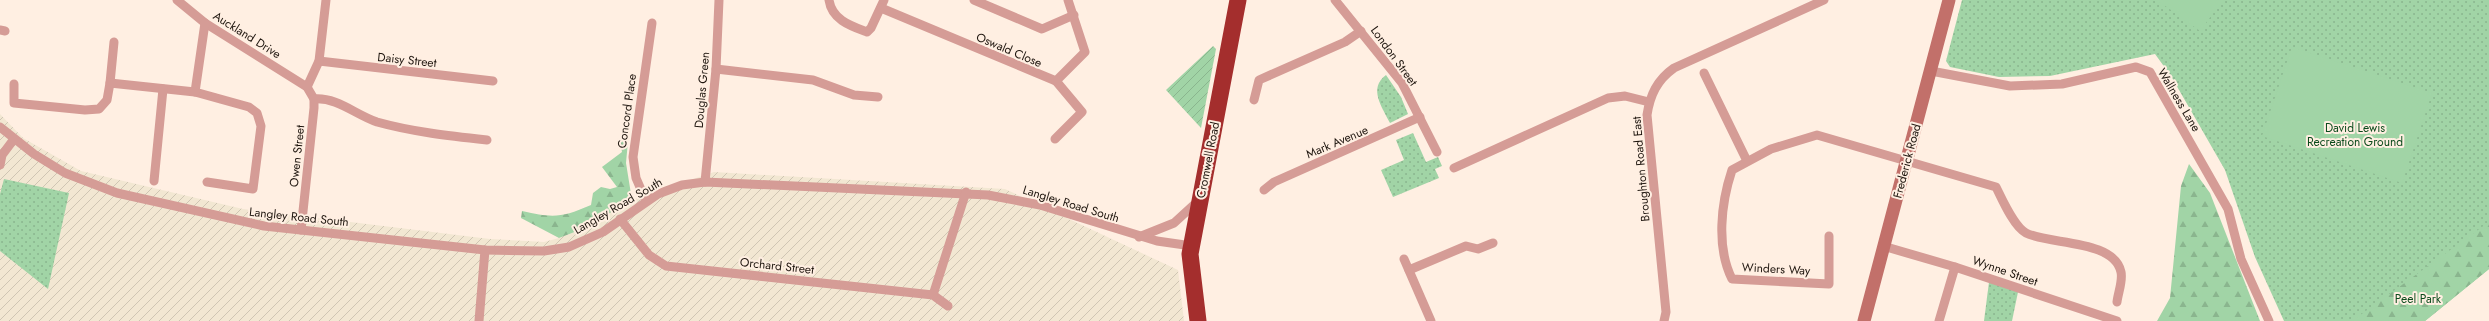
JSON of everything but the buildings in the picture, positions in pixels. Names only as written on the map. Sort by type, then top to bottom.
[{"type":"highway","name":"Cromwell Road","points":[[1198,321],[1191,271],[1192,246],[1238,0]]},
{"type":"main road","name":"Frederick Road","points":[[1864,321],[1949,0]]},
{"type":"street","name":"Auckland Drive","points":[[177,0],[205,23],[307,87]]},
{"type":"street","points":[[326,0],[319,62],[307,87],[314,99],[328,99],[376,121],[422,133],[487,140]]},
{"type":"street","name":"Douglas Green","points":[[705,182],[716,69],[719,0]]},
{"type":"street","points":[[829,0],[832,11],[841,21],[867,32],[882,4]]},
{"type":"street","points":[[974,0],[1042,30],[1074,16]]},
{"type":"street","points":[[1055,139],[1082,112],[1056,81],[1085,52],[1068,0]]},
{"type":"street","name":"London Street","points":[[1335,0],[1402,83],[1437,152]]},
{"type":"street","name":"Broughton Road East","points":[[1664,321],[1666,312],[1647,115],[1649,102],[1658,83],[1674,68],[1824,0]]},
{"type":"street","name":"Oswald Close","points":[[882,4],[1056,81]]},
{"type":"street","points":[[194,92],[205,23]]},
{"type":"street","name":"Concord Place","points":[[646,201],[636,178],[633,157],[652,23]]},
{"type":"street","points":[[1254,100],[1258,80],[1345,42],[1361,31]]},
{"type":"street","points":[[14,84],[14,103],[94,111],[99,109],[107,100],[114,42]]},
{"type":"street","name":"Daisy Street","points":[[319,62],[493,81]]},
{"type":"street","name":"Wallness Lane","points":[[1931,71],[2010,86],[2062,84],[2136,67],[2150,72],[2228,209],[2241,259],[2269,321]]},
{"type":"street","points":[[716,69],[813,80],[854,95],[878,97]]},
{"type":"street","points":[[1704,73],[1747,161]]},
{"type":"street","points":[[110,83],[194,92],[249,106],[257,113],[261,126],[253,189],[207,182]]},
{"type":"street","points":[[154,181],[163,89]]},
{"type":"street","points":[[1454,168],[1608,98],[1624,96],[1649,102]]},
{"type":"street","name":"Owen Street","points":[[300,230],[314,99]]},
{"type":"street","name":"Mark Avenue","points":[[1264,190],[1274,182],[1420,118]]},
{"type":"street","name":"Langley Road South","points":[[0,127],[14,140],[65,173],[117,193],[230,220],[300,230],[485,250],[544,251],[569,247],[592,238],[646,201],[671,189],[705,182],[827,189],[966,192],[1040,205],[1139,237],[1192,246]]},
{"type":"street","name":"Winders Way","points":[[1829,236],[1829,284],[1732,279],[1722,251],[1725,193],[1732,170],[1771,149],[1817,135],[1996,187],[2013,218],[2025,233],[2106,253],[2118,265],[2121,272],[2116,302]]},
{"type":"street","points":[[0,165],[2,155],[14,140]]},
{"type":"street","points":[[948,306],[933,295],[966,192]]},
{"type":"street","points":[[1139,237],[1181,219],[1200,197]]},
{"type":"street","name":"Orchard Street","points":[[620,219],[649,255],[666,266],[933,295]]},
{"type":"street","points":[[1409,270],[1466,246],[1478,249],[1493,242]]},
{"type":"street","name":"Wynne Street","points":[[1883,246],[1955,266],[2118,321]]},
{"type":"street","points":[[479,321],[485,250]]},
{"type":"street","points":[[1404,259],[1431,321]]},
{"type":"street","points":[[1939,321],[1955,266]]},
{"type":"shaded area","points":[[0,114],[23,138],[81,171],[243,209],[490,239],[544,242],[559,238],[590,226],[628,201],[714,172],[1005,189],[1178,270],[1184,321],[0,321]]},
{"type":"green space","name":"David Lewis Recreation Ground","points":[[1962,0],[2489,0],[2489,269],[2425,321],[2284,321],[2255,257],[2225,170],[2171,76],[2155,54],[2050,76],[1999,77],[1950,67],[1946,61]]},
{"type":"green space","points":[[2157,0],[2223,0],[2200,31]]},
{"type":"green space","points":[[1213,46],[1216,49],[1201,128],[1166,90]]},
{"type":"green space","points":[[2292,47],[2432,93],[2402,183],[2262,136]]},
{"type":"green space","points":[[1386,75],[1401,97],[1408,114],[1390,123],[1380,104],[1377,92],[1381,80]]},
{"type":"green space","points":[[629,130],[626,163],[631,194],[628,201],[590,226],[559,238],[521,218],[522,211],[550,216],[557,216],[572,212],[591,205],[593,193],[601,187],[610,189],[617,187],[602,167],[622,152],[620,142]]},
{"type":"green space","points":[[1413,133],[1426,162],[1438,157],[1442,166],[1435,169],[1439,178],[1393,197],[1381,170],[1404,160],[1396,140]]},
{"type":"green space","points":[[2189,164],[2210,193],[2260,321],[2157,321],[2170,298],[2181,186]]},
{"type":"green space","points":[[4,179],[69,193],[48,289],[0,251],[0,194]]},
{"type":"green space","name":"Peel Park","points":[[2489,222],[2489,269],[2425,321],[2352,321]]},
{"type":"green space","points":[[1989,282],[2018,292],[2012,321],[1984,321]]}]
